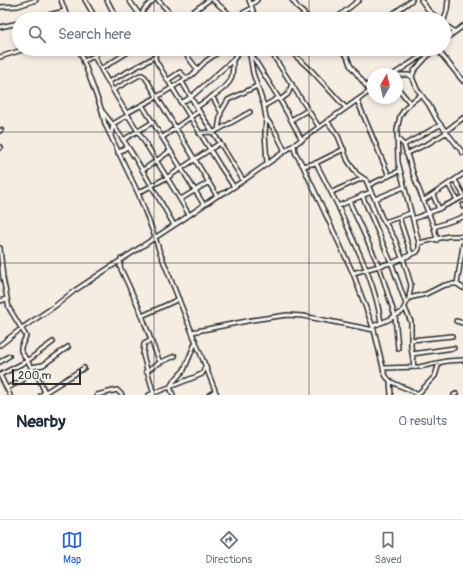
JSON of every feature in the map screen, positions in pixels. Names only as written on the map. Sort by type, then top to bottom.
[{"type":"street","points":[[0,7],[18,6],[36,0]]},
{"type":"street","points":[[61,0],[65,11],[61,12]]},
{"type":"street","points":[[85,0],[92,12]]},
{"type":"street","points":[[107,0],[113,12]]},
{"type":"street","points":[[129,0],[137,12]]},
{"type":"street","points":[[143,12],[144,8],[154,0]]},
{"type":"street","points":[[158,0],[169,12]]},
{"type":"street","points":[[193,12],[209,0]]},
{"type":"street","points":[[213,0],[226,12]]},
{"type":"street","points":[[249,0],[254,12]]},
{"type":"street","points":[[244,12],[252,7],[257,0]]},
{"type":"street","points":[[292,0],[303,12]]},
{"type":"street","points":[[344,12],[359,0]]},
{"type":"street","points":[[396,12],[412,0]]},
{"type":"street","points":[[421,0],[430,12]]},
{"type":"street","points":[[446,12],[448,0]]},
{"type":"street","points":[[0,27],[12,24]]},
{"type":"street","points":[[451,35],[463,26]]},
{"type":"street","points":[[451,29],[455,32]]},
{"type":"street","points":[[0,57],[12,53]]},
{"type":"street","points":[[82,56],[110,138],[138,193],[159,250],[206,366],[216,393],[209,395]]},
{"type":"street","points":[[84,61],[94,56],[137,131],[168,178],[189,215]]},
{"type":"street","points":[[101,69],[122,56]]},
{"type":"street","points":[[187,56],[197,70]]},
{"type":"street","points":[[110,138],[113,124],[187,79],[213,56]]},
{"type":"street","points":[[181,103],[236,56]]},
{"type":"street","points":[[250,56],[264,106],[266,118],[264,134],[268,163]]},
{"type":"street","points":[[252,56],[279,99],[302,140]]},
{"type":"street","points":[[274,56],[319,127]]},
{"type":"street","points":[[296,56],[312,71],[346,108]]},
{"type":"street","points":[[347,56],[350,65],[367,85]]},
{"type":"street","points":[[402,68],[420,56]]},
{"type":"street","points":[[412,77],[414,71],[427,56]]},
{"type":"street","points":[[443,56],[463,81]]},
{"type":"street","points":[[108,82],[155,57],[199,133],[234,187]]},
{"type":"street","points":[[197,107],[230,82],[233,60]]},
{"type":"street","points":[[168,80],[180,72],[187,79]]},
{"type":"street","points":[[113,90],[142,75],[145,77],[217,196]]},
{"type":"street","points":[[403,75],[409,75],[412,77],[421,95],[429,105],[440,124],[462,148],[463,153]]},
{"type":"street","points":[[182,82],[243,180]]},
{"type":"street","points":[[264,106],[288,94],[292,84]]},
{"type":"street","points":[[218,130],[221,112],[228,100],[257,86]]},
{"type":"street","points":[[0,345],[55,306],[80,286],[217,196],[234,187],[367,93]]},
{"type":"street","points":[[403,94],[410,103]]},
{"type":"street","points":[[353,273],[391,262],[418,251],[419,243],[399,171],[397,156],[400,116],[410,103],[421,95]]},
{"type":"street","points":[[212,96],[221,112]]},
{"type":"street","points":[[357,100],[389,176]]},
{"type":"street","points":[[142,106],[163,137],[170,151],[204,205]]},
{"type":"street","points":[[291,120],[308,110]]},
{"type":"street","points":[[102,111],[113,124],[143,170],[174,225]]},
{"type":"street","points":[[163,137],[199,111]]},
{"type":"street","points":[[199,133],[218,130],[250,112]]},
{"type":"street","points":[[266,118],[286,150],[295,152]]},
{"type":"street","points":[[406,154],[430,143],[463,118]]},
{"type":"street","points":[[105,124],[110,120]]},
{"type":"street","points":[[192,332],[252,320],[293,315],[374,328],[402,312],[408,298],[411,285],[395,240],[385,222],[369,185],[356,173],[348,160],[336,132],[327,121]]},
{"type":"street","points":[[124,140],[153,122]]},
{"type":"street","points":[[404,145],[440,124]]},
{"type":"street","points":[[398,139],[404,145],[423,201],[434,227],[437,240]]},
{"type":"street","points":[[138,193],[168,178],[220,143]]},
{"type":"street","points":[[294,145],[295,152],[353,273],[374,328],[386,376],[390,381],[410,389],[417,395],[435,376],[439,363]]},
{"type":"street","points":[[118,153],[127,146]]},
{"type":"street","points":[[303,166],[316,163],[344,149]]},
{"type":"street","points":[[143,170],[170,151]]},
{"type":"street","points":[[316,163],[332,192],[366,270],[377,302],[381,323]]},
{"type":"street","points":[[369,185],[399,171]]},
{"type":"street","points":[[423,201],[463,175]]},
{"type":"street","points":[[332,192],[363,178]]},
{"type":"street","points":[[413,219],[439,209],[463,196],[455,180]]},
{"type":"street","points":[[180,199],[209,182]]},
{"type":"street","points":[[448,184],[457,200]]},
{"type":"street","points":[[375,200],[404,187]]},
{"type":"street","points":[[338,206],[371,192]]},
{"type":"street","points":[[362,195],[391,262],[411,322],[414,367]]},
{"type":"street","points":[[433,195],[439,209]]},
{"type":"street","points":[[349,201],[379,266],[395,316],[398,348]]},
{"type":"street","points":[[385,222],[411,213]]},
{"type":"street","points":[[399,217],[411,254]]},
{"type":"street","points":[[434,227],[463,217]]},
{"type":"street","points":[[419,243],[452,236],[463,236]]},
{"type":"street","points":[[457,284],[463,245]]},
{"type":"street","points":[[0,248],[1,269],[7,299],[12,314],[25,332],[26,338],[21,348],[46,394]]},
{"type":"street","points":[[120,259],[120,267],[152,340],[158,360],[161,362]]},
{"type":"street","points":[[408,298],[426,294],[446,285],[457,284],[463,288]]},
{"type":"street","points":[[0,301],[7,299]]},
{"type":"street","points":[[142,316],[179,299]]},
{"type":"street","points":[[456,321],[463,323]]},
{"type":"street","points":[[411,340],[452,336]]},
{"type":"street","points":[[152,340],[146,342],[143,347],[143,355],[146,371],[154,395]]},
{"type":"street","points":[[170,387],[184,370],[196,341]]},
{"type":"street","points":[[10,395],[0,375],[27,361],[53,342]]},
{"type":"street","points":[[7,388],[23,380],[32,367],[43,365],[68,347]]},
{"type":"street","points":[[412,354],[454,348]]},
{"type":"street","points":[[0,362],[9,356]]},
{"type":"street","points":[[146,371],[161,362],[176,356]]},
{"type":"street","points":[[383,368],[414,367],[463,360]]},
{"type":"street","points":[[149,395],[154,395],[202,374],[206,366]]},
{"type":"street","points":[[41,395],[46,394],[84,368]]},
{"type":"street","points":[[390,381],[391,395]]},
{"type":"street","points":[[170,387],[173,395]]},
{"type":"street","points":[[97,395],[117,390],[122,395]]}]
